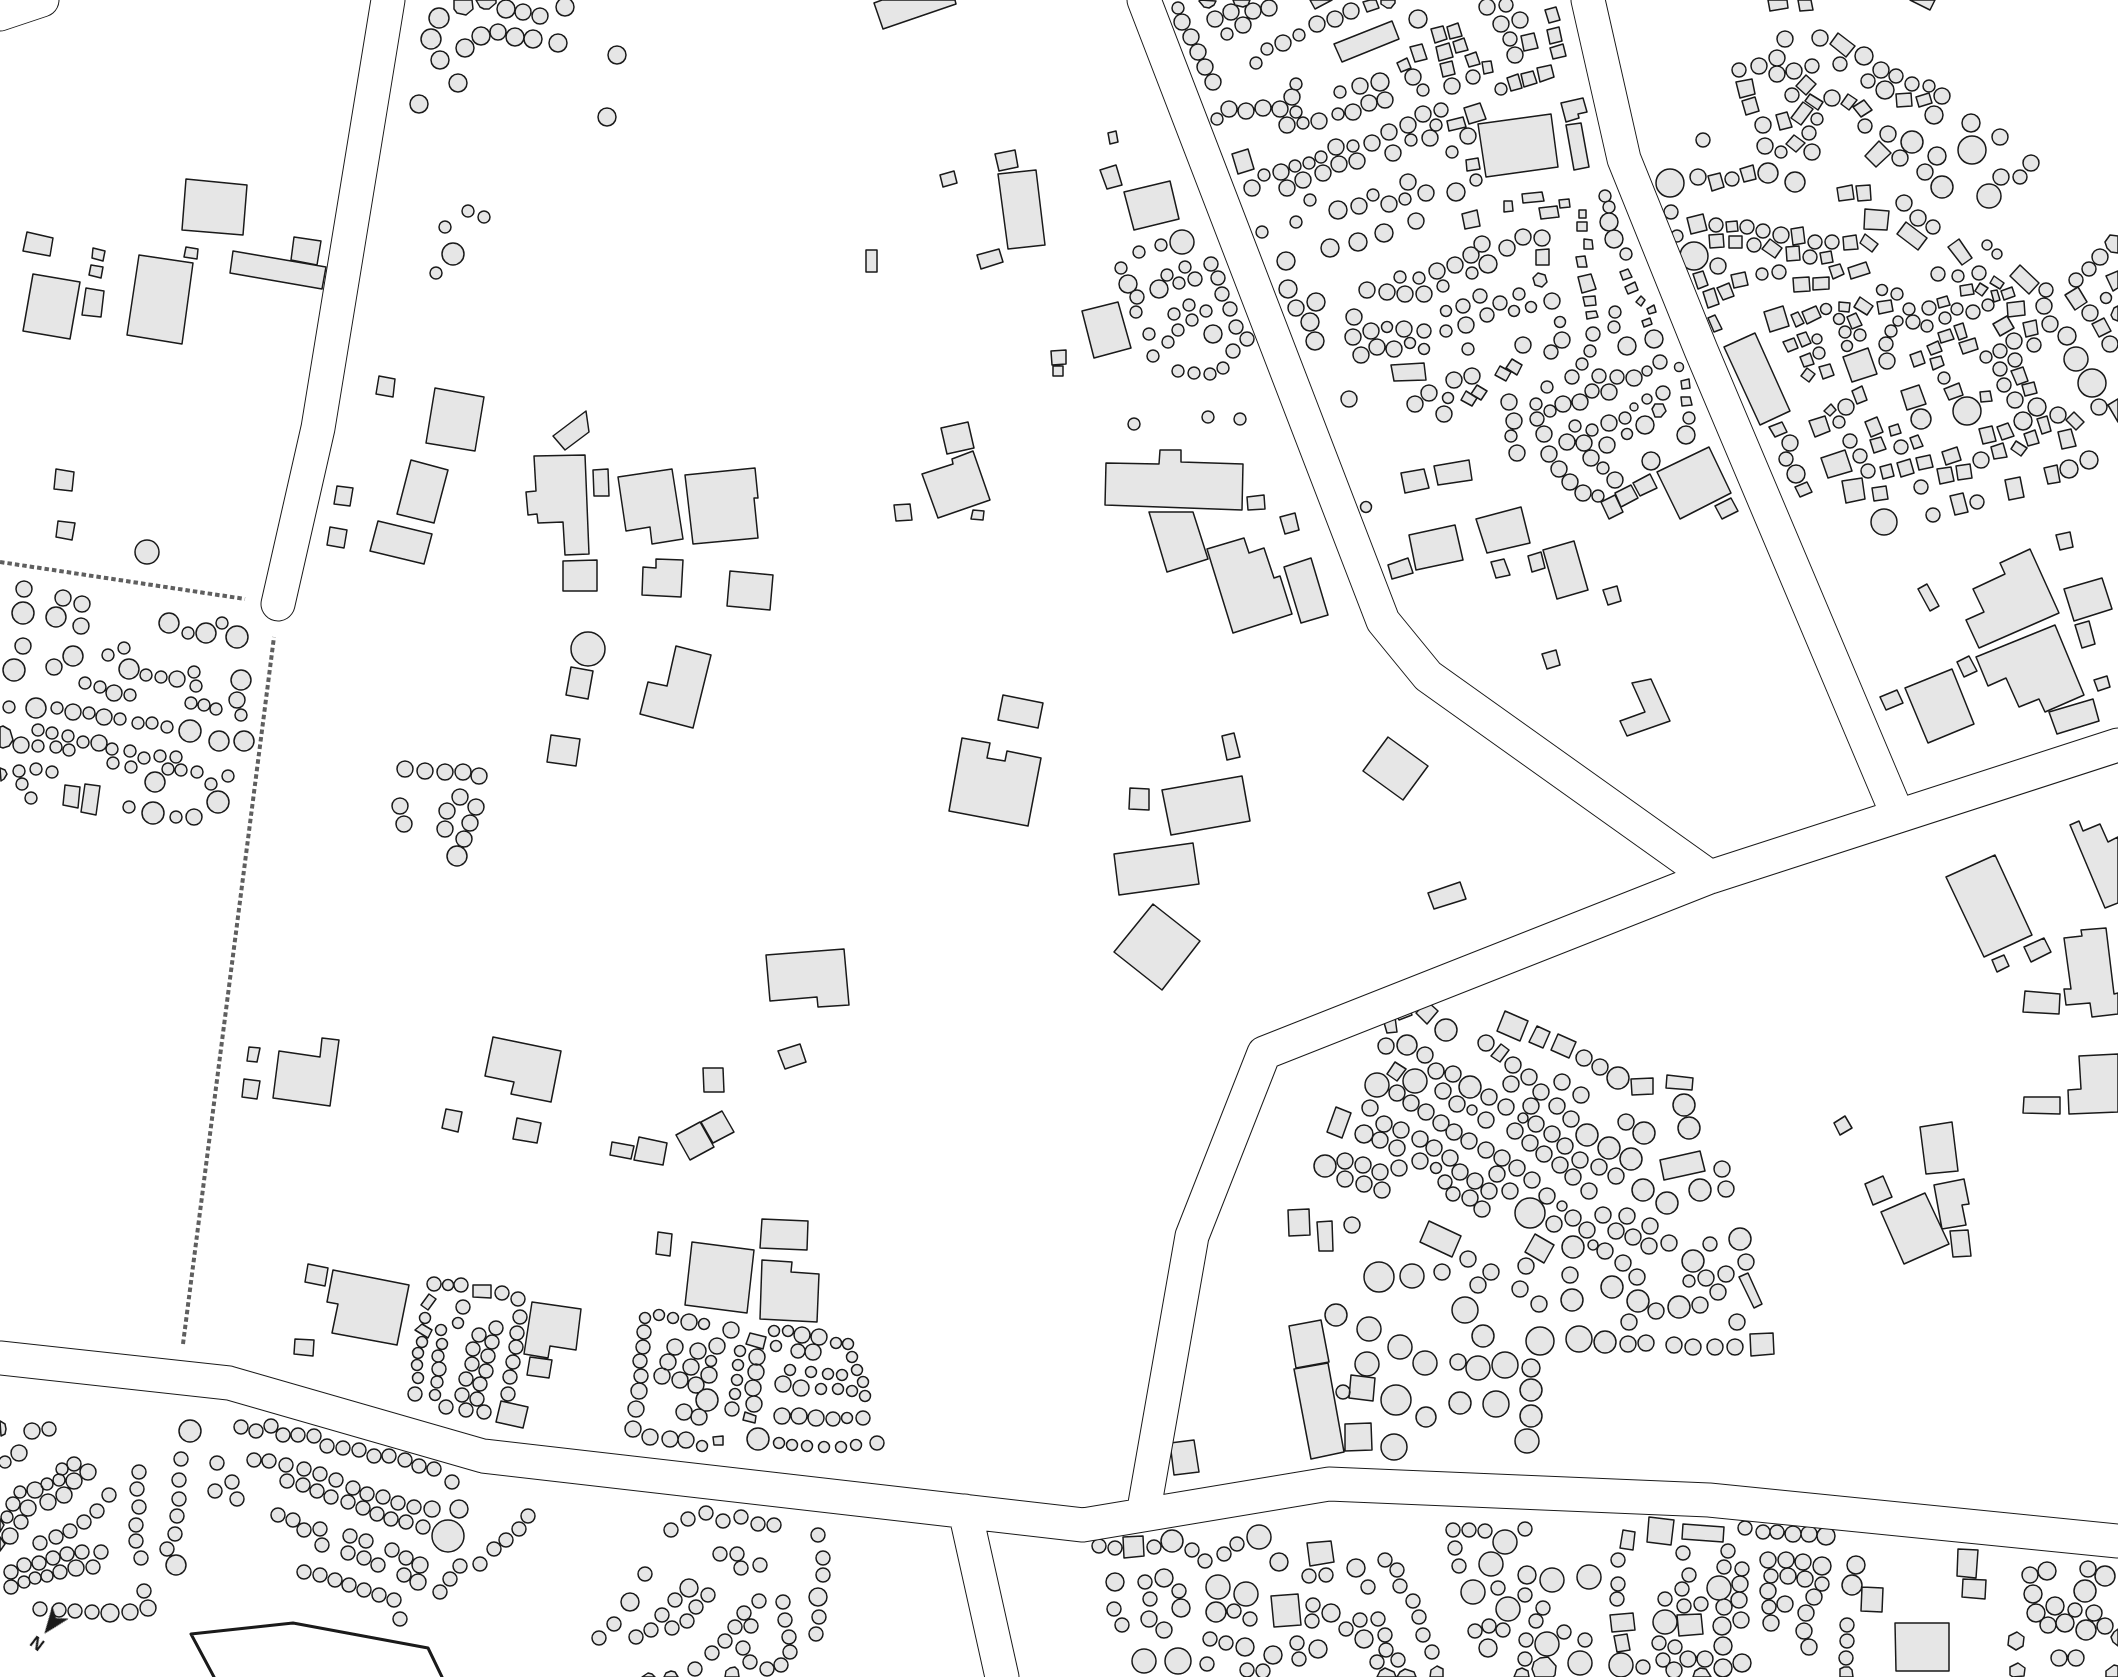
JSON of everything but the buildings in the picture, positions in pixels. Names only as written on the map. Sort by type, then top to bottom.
[{"type":"street","points":[[0,14],[42,0]]},
{"type":"street","points":[[279,604],[318,428],[388,0]]},
{"type":"street","points":[[1144,0],[1383,621],[1428,676],[1710,877]]},
{"type":"street","points":[[1588,0],[1624,159],[1701,350],[1898,816]]},
{"type":"street","points":[[1143,1515],[1192,1236],[1264,1053],[1710,877],[2118,745]]},
{"type":"street","points":[[0,1358],[229,1383],[483,1456],[1083,1525],[1329,1484],[1709,1500],[2118,1541]]},
{"type":"street","points":[[965,1511],[1002,1677]]},
{"type":"path","points":[[0,562],[279,604],[179,1377]]},
{"type":"wall","points":[[214,1677],[191,1634],[293,1623],[428,1648],[442,1677]]}]
